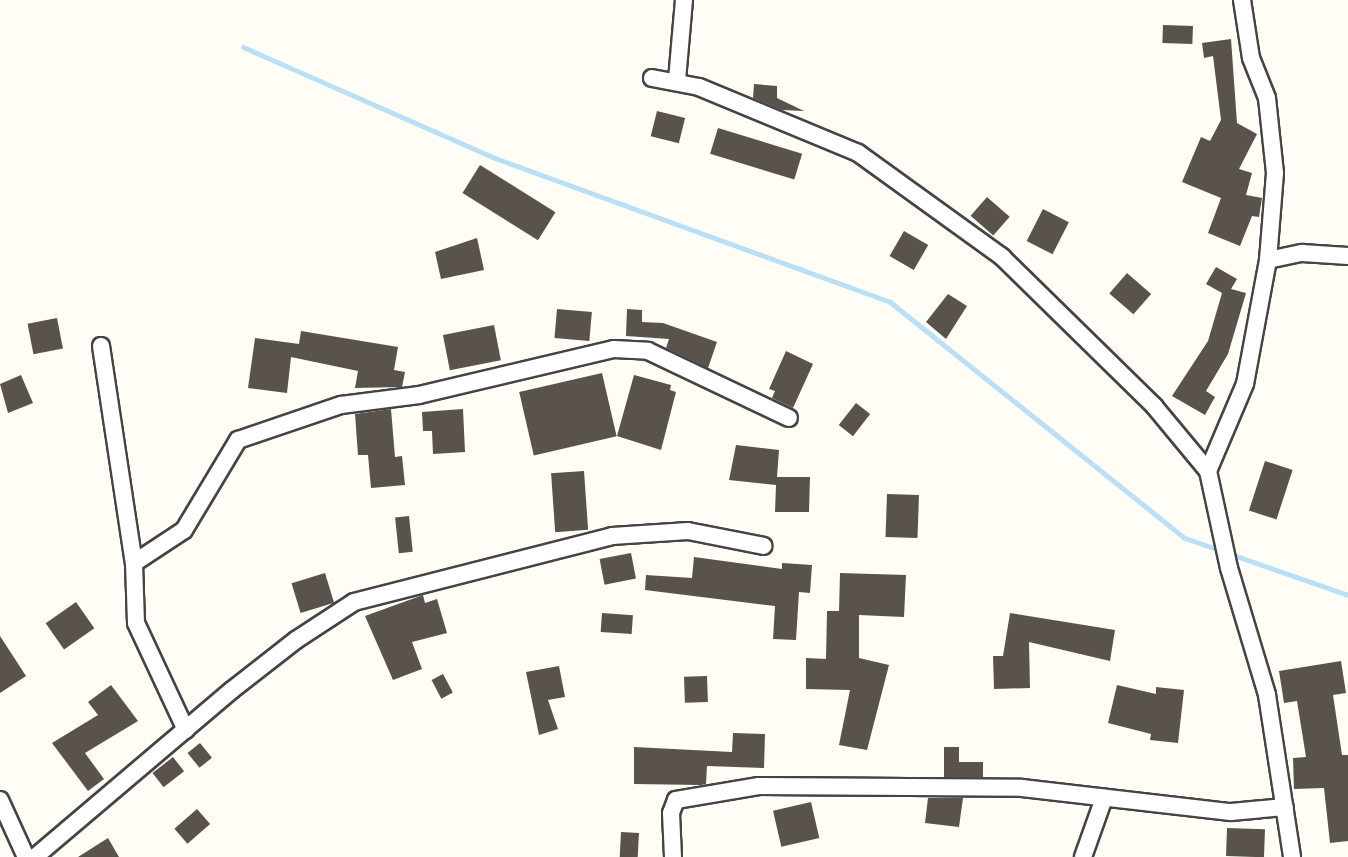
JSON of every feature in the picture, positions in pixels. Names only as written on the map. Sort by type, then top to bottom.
[{"type":"street","points":[[677,80],[684,0]]},
{"type":"street","points":[[1208,471],[1245,384],[1268,260],[1274,146],[1267,98],[1251,58],[1242,0]]},
{"type":"street","points":[[652,78],[677,80],[858,153],[1002,257],[1154,406],[1208,471],[1229,568],[1267,695],[1292,857]]},
{"type":"street","points":[[1268,260],[1302,253],[1348,256]]},
{"type":"street","points":[[101,346],[134,563],[136,623],[186,730]]},
{"type":"street","points":[[134,563],[184,530],[238,440],[341,405],[419,395],[614,349],[648,351],[789,418]]},
{"type":"street","points":[[35,857],[296,640],[354,602],[384,591],[612,536],[688,531],[764,546]]},
{"type":"street","points":[[673,857],[671,813],[676,800],[729,790],[1022,788],[1231,812],[1285,807]]},
{"type":"street","points":[[1083,857],[1104,798]]},
{"type":"street","points":[[0,800],[26,857]]},
{"type":"building","points":[[1163,25],[1193,26],[1192,44],[1162,43]]},
{"type":"building","points":[[1231,39],[1237,123],[1257,134],[1239,169],[1252,173],[1246,195],[1262,198],[1259,217],[1252,216],[1240,246],[1208,233],[1221,198],[1182,182],[1201,137],[1210,141],[1221,120],[1213,56],[1204,58],[1202,43]]},
{"type":"building","points":[[754,84],[777,86],[777,98],[804,111],[782,110],[753,98]]},
{"type":"building","points":[[657,111],[685,118],[679,143],[651,136]]},
{"type":"building","points":[[718,128],[802,154],[794,180],[710,154]]},
{"type":"building","points":[[480,165],[555,212],[538,240],[463,193]]},
{"type":"building","points":[[987,197],[1010,217],[993,236],[971,216]]},
{"type":"building","points":[[1043,209],[1069,222],[1052,254],[1027,241]]},
{"type":"building","points":[[904,231],[928,245],[914,270],[890,256]]},
{"type":"building","points":[[477,238],[484,270],[441,279],[435,252]]},
{"type":"building","points":[[1216,267],[1237,279],[1231,289],[1246,293],[1228,354],[1206,391],[1215,397],[1205,415],[1172,396],[1208,341],[1222,293],[1206,284]]},
{"type":"building","points":[[1127,273],[1151,294],[1133,314],[1109,293]]},
{"type":"building","points":[[948,294],[967,306],[946,339],[926,322]]},
{"type":"building","points":[[557,309],[592,312],[589,341],[554,338]]},
{"type":"building","points":[[627,309],[642,310],[642,322],[663,323],[717,342],[708,368],[666,348],[669,339],[626,336]]},
{"type":"building","points":[[57,318],[63,348],[33,354],[28,324]]},
{"type":"building","points":[[494,325],[501,360],[450,370],[443,335]]},
{"type":"building","points":[[301,331],[398,347],[394,370],[405,372],[402,387],[355,388],[358,371],[291,357],[287,393],[248,388],[255,338],[299,344]]},
{"type":"building","points":[[786,351],[813,364],[793,408],[772,398],[775,391],[769,389]]},
{"type":"building","points":[[602,373],[617,436],[534,455],[519,392]]},
{"type":"building","points":[[21,375],[33,403],[8,413],[0,384]]},
{"type":"building","points":[[634,375],[671,385],[670,390],[676,392],[661,450],[617,436]]},
{"type":"building","points":[[856,403],[870,414],[853,436],[839,425]]},
{"type":"building","points":[[391,409],[395,457],[402,456],[405,485],[371,488],[368,455],[358,455],[355,414]]},
{"type":"building","points":[[463,409],[465,452],[433,454],[432,431],[423,431],[422,412]]},
{"type":"building","points":[[736,445],[779,450],[777,477],[810,477],[809,512],[775,512],[776,485],[729,480]]},
{"type":"building","points":[[1265,461],[1293,470],[1277,519],[1249,510]]},
{"type":"building","points":[[584,471],[588,530],[555,532],[551,473]]},
{"type":"building","points":[[887,494],[919,495],[917,538],[885,537]]},
{"type":"building","points":[[409,516],[413,552],[399,553],[395,517]]},
{"type":"building","points":[[631,553],[636,579],[605,585],[600,559]]},
{"type":"building","points":[[694,557],[782,569],[782,563],[812,565],[810,593],[799,592],[796,640],[773,639],[775,606],[645,590],[646,575],[692,578]]},
{"type":"building","points":[[325,573],[334,603],[301,613],[292,583]]},
{"type":"building","points":[[840,573],[906,575],[904,617],[859,615],[859,658],[889,665],[867,750],[839,745],[850,690],[806,689],[806,658],[826,659],[827,611],[839,611]]},
{"type":"building","points":[[423,595],[425,603],[437,599],[447,633],[412,642],[422,669],[393,680],[365,616]]},
{"type":"building","points":[[76,602],[94,628],[64,649],[46,623]]},
{"type":"building","points":[[602,613],[633,615],[632,634],[601,632]]},
{"type":"building","points":[[1010,613],[1115,630],[1110,661],[1029,642],[1030,688],[994,689],[993,656],[1003,656]]},
{"type":"building","points":[[0,636],[26,676],[0,693]]},
{"type":"building","points":[[1341,661],[1346,693],[1333,695],[1342,755],[1348,755],[1348,841],[1330,843],[1324,788],[1294,789],[1293,758],[1306,757],[1297,701],[1284,703],[1279,671]]},
{"type":"building","points":[[559,666],[565,697],[548,700],[558,729],[539,735],[526,672]]},
{"type":"building","points":[[443,674],[453,693],[441,699],[432,680]]},
{"type":"building","points":[[707,676],[708,702],[685,703],[684,677]]},
{"type":"building","points":[[111,685],[138,721],[85,753],[104,779],[88,791],[52,743],[98,715],[88,702]]},
{"type":"building","points":[[1117,685],[1156,694],[1156,687],[1184,690],[1178,743],[1150,740],[1151,734],[1108,723]]},
{"type":"building","points":[[733,733],[765,734],[764,768],[707,766],[706,784],[701,785],[634,784],[634,747],[732,752]]},
{"type":"building","points":[[200,743],[212,758],[200,768],[188,753]]},
{"type":"building","points":[[944,747],[959,747],[959,762],[983,762],[983,777],[944,777]]},
{"type":"building","points":[[173,757],[184,771],[164,787],[153,773]]},
{"type":"building","points":[[928,798],[963,798],[959,827],[925,823]]},
{"type":"building","points":[[811,802],[819,838],[781,847],[773,811]]},
{"type":"building","points":[[197,809],[210,824],[187,844],[174,829]]},
{"type":"building","points":[[1227,828],[1265,829],[1264,857],[1226,856]]},
{"type":"building","points":[[621,832],[639,833],[638,857],[620,857]]},
{"type":"building","points":[[108,838],[119,857],[78,857]]},
{"type":"waterway","points":[[243,47],[492,157],[890,302],[1185,538],[1348,595]]}]
